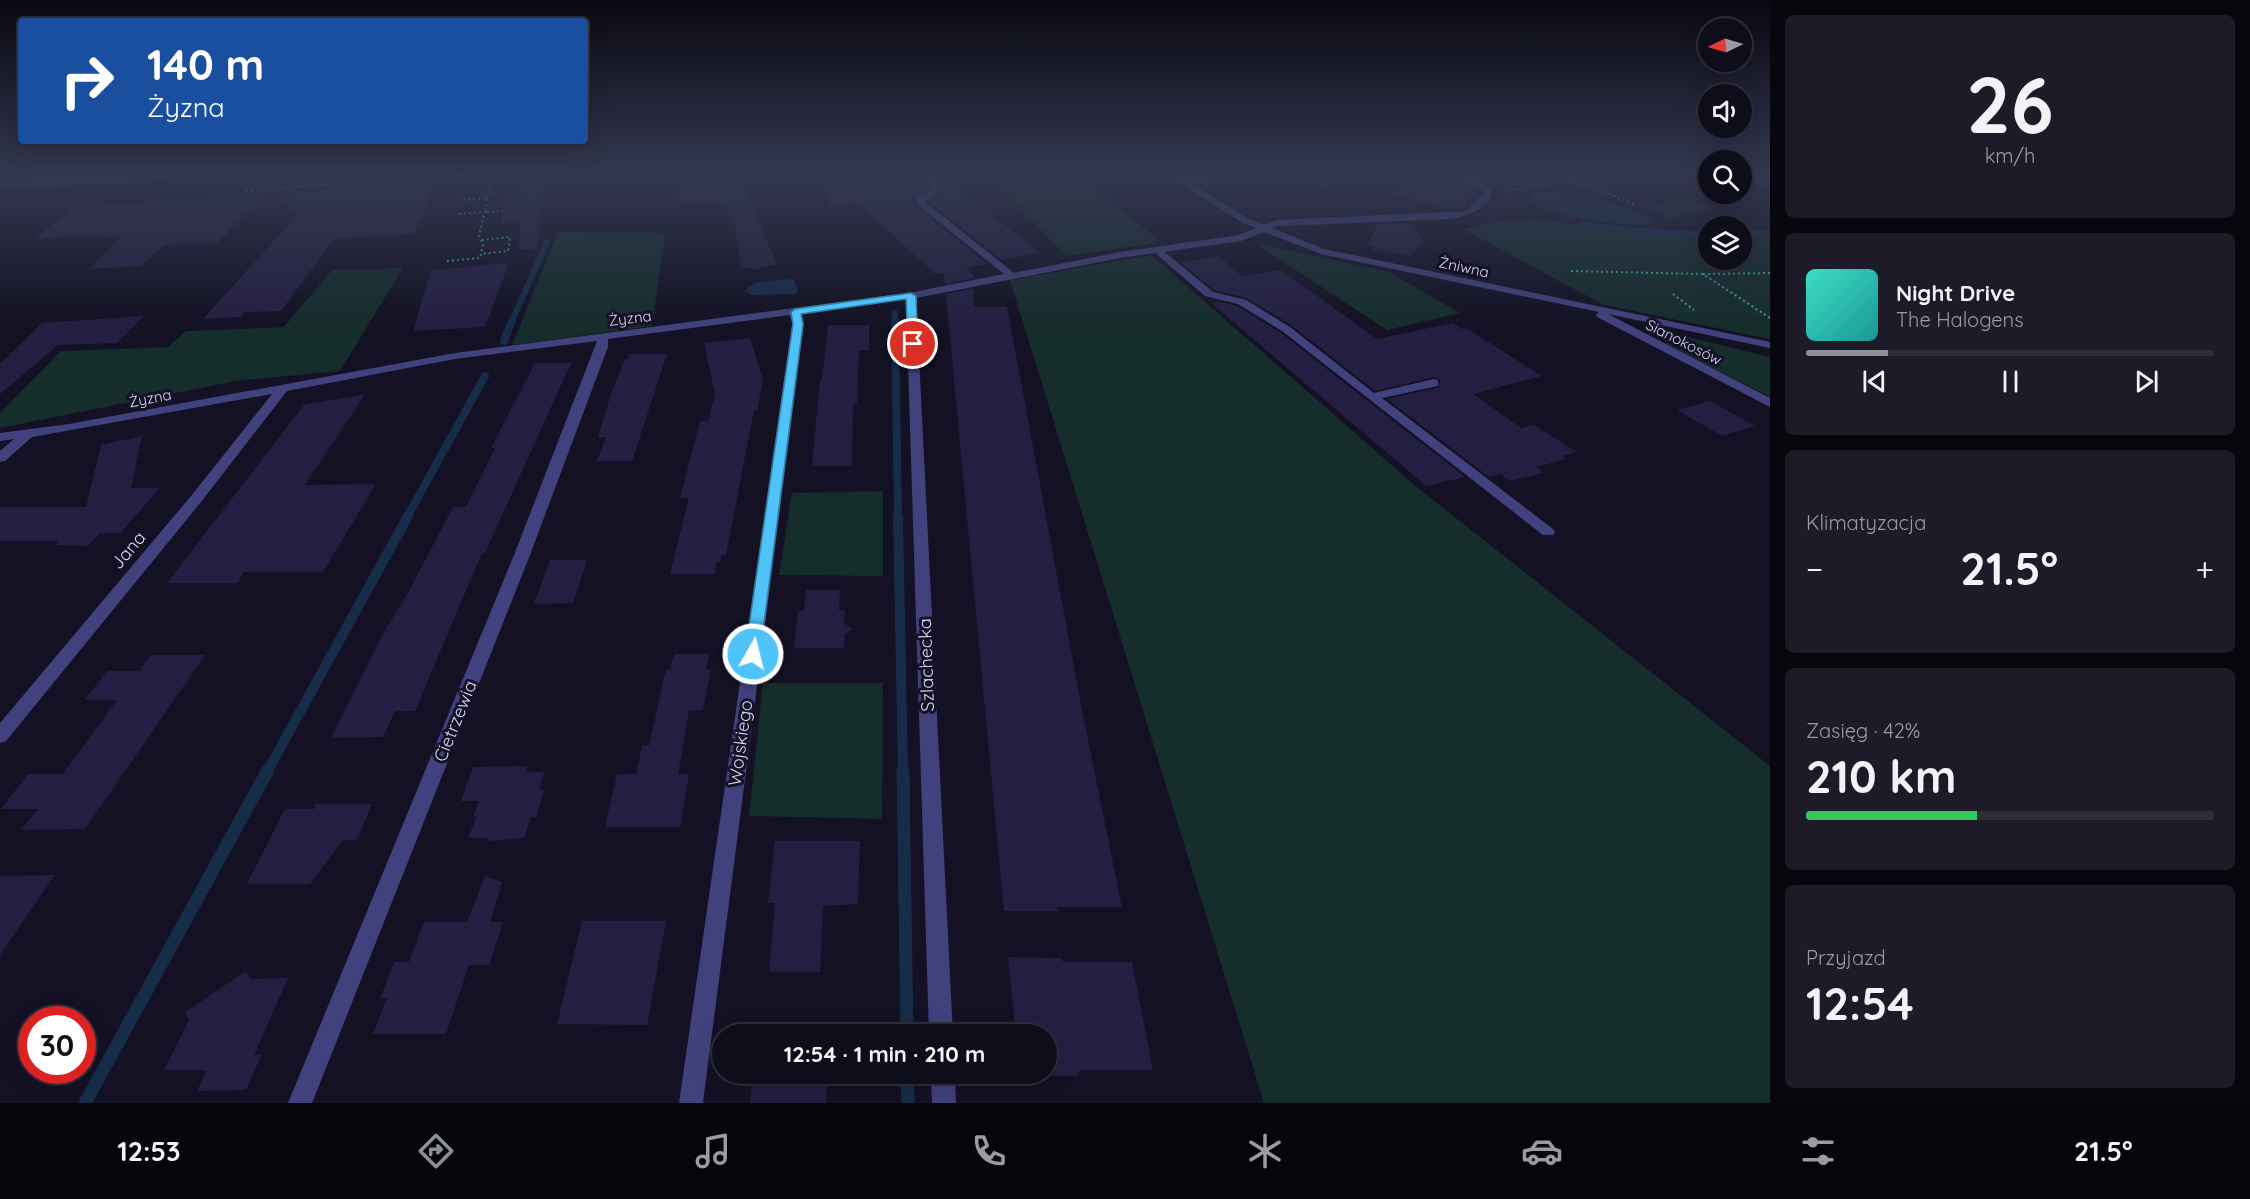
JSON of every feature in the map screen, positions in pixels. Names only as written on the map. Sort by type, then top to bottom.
[{"type":"street","points":[[947,224],[1011,276]]},
{"type":"street","name":"Żniwna","points":[[1255,224],[1304,246],[1339,255],[1770,345]]},
{"type":"street","name":"Żyzna","points":[[0,437],[27,435],[464,354],[911,296],[1157,250],[1241,238],[1277,224]]},
{"type":"street","points":[[1157,250],[1209,294],[1242,303],[1286,329],[1548,532]]},
{"type":"street","name":"Szlachecka","points":[[911,296],[941,1024]]},
{"type":"street","name":"Sianokosów","points":[[1585,307],[1770,403]]},
{"type":"street","name":"Wojskiego","points":[[691,1103],[798,324],[795,312]]},
{"type":"street","name":"Cietrzewia","points":[[300,1103],[526,545],[602,347],[603,336]]},
{"type":"street","points":[[1372,397],[1434,383]]},
{"type":"street","name":"Jana","points":[[0,736],[196,499],[284,387]]},
{"type":"street","points":[[0,458],[27,435]]},
{"type":"street","points":[[943,1084],[944,1103]]},
{"type":"path","points":[[447,261],[480,258],[483,244],[479,236],[482,224]]},
{"type":"path","points":[[480,240],[510,237],[508,251],[481,254]]},
{"type":"path","points":[[468,266],[470,259]]},
{"type":"path","points":[[1571,272],[1770,273]]},
{"type":"path","points":[[1703,274],[1770,318]]},
{"type":"green space","points":[[1036,224],[1139,224],[1162,242],[1066,256]]},
{"type":"green space","points":[[1485,224],[1575,224],[1647,234],[1698,237],[1698,270],[1752,270],[1752,235],[1770,234],[1770,339],[1604,305],[1463,229]]},
{"type":"green space","points":[[558,232],[665,233],[652,326],[512,345]]},
{"type":"green space","points":[[1255,243],[1389,272],[1460,313],[1387,330]]},
{"type":"green space","points":[[1151,255],[1418,488],[1770,766],[1770,1103],[1264,1103],[1010,280]]},
{"type":"green space","points":[[403,268],[340,371],[236,381],[0,428],[0,413],[61,351],[168,347],[186,331],[284,327],[332,270]]},
{"type":"green space","points":[[1656,329],[1770,357],[1770,397],[1668,345]]},
{"type":"green space","points":[[883,491],[883,576],[779,575],[792,493]]},
{"type":"green space","points":[[763,683],[883,683],[882,819],[749,816]]},
{"type":"water","points":[[794,280],[798,291],[796,294],[752,295],[744,291],[755,283]]},
{"type":"building","points":[[53,224],[236,224],[217,243],[164,245],[141,266],[90,269],[121,236],[35,239]]},
{"type":"building","points":[[289,224],[418,224],[414,234],[334,239],[281,311],[245,312],[240,317],[203,319]]},
{"type":"building","points":[[520,224],[540,224],[537,250],[519,249]]},
{"type":"building","points":[[735,224],[760,224],[777,264],[757,269],[741,267]]},
{"type":"building","points":[[881,224],[938,224],[987,264],[966,268],[975,278],[945,284],[944,273],[936,274]]},
{"type":"building","points":[[957,224],[1003,224],[1040,252],[1002,260]]},
{"type":"building","points":[[1379,224],[1412,224],[1424,242],[1409,256],[1372,250],[1373,247],[1366,246]]},
{"type":"building","points":[[1218,256],[1242,276],[1281,270],[1377,339],[1453,323],[1461,329],[1466,328],[1542,376],[1473,394],[1521,428],[1534,425],[1577,452],[1562,456],[1566,459],[1536,467],[1544,473],[1510,481],[1501,474],[1489,477],[1387,399],[1438,388],[1440,379],[1433,377],[1375,391],[1291,325],[1247,298],[1214,290],[1180,262]]},
{"type":"building","points":[[509,263],[485,327],[413,331],[431,270]]},
{"type":"building","points":[[974,289],[973,307],[1007,307],[1082,710],[1122,907],[1057,907],[1058,911],[1004,911],[946,294]]},
{"type":"building","points":[[1219,302],[1237,306],[1281,333],[1465,477],[1426,486],[1211,303]]},
{"type":"building","points":[[144,316],[117,343],[58,345],[0,394],[0,364],[42,323]]},
{"type":"building","points":[[828,325],[869,325],[869,350],[859,350],[857,404],[853,404],[852,466],[812,466],[820,379],[822,379]]},
{"type":"building","points":[[750,338],[763,380],[757,410],[754,410],[726,555],[721,555],[720,562],[716,562],[715,574],[670,574],[689,498],[680,498],[700,421],[708,421],[715,394],[704,343]]},
{"type":"building","points":[[629,354],[667,354],[632,461],[597,461],[606,437],[598,437],[611,394]]},
{"type":"building","points":[[535,363],[571,363],[485,553],[482,553],[415,711],[395,711],[383,737],[331,738],[384,632],[409,591],[453,507],[466,507],[495,448],[491,448]]},
{"type":"building","points":[[365,394],[305,485],[376,484],[323,572],[244,572],[237,583],[167,583],[304,405]]},
{"type":"building","points":[[1710,401],[1755,426],[1722,436],[1677,410]]},
{"type":"building","points":[[142,436],[131,488],[160,488],[120,533],[100,533],[88,546],[55,545],[59,541],[0,541],[0,507],[86,507],[101,445]]},
{"type":"building","points":[[550,560],[587,560],[573,603],[534,604]]},
{"type":"building","points":[[806,590],[840,590],[839,610],[845,611],[844,623],[852,629],[844,635],[844,648],[794,648],[798,611],[804,611]]},
{"type":"building","points":[[674,654],[709,654],[706,669],[711,669],[703,710],[689,710],[678,774],[689,774],[680,827],[605,827],[617,774],[636,774],[642,746],[649,746],[666,669],[670,669]]},
{"type":"building","points":[[151,655],[205,655],[85,829],[21,830],[38,809],[1,809],[28,774],[63,774],[117,700],[85,700],[107,671],[139,671]]},
{"type":"building","points":[[527,766],[526,772],[544,772],[539,790],[544,790],[536,817],[531,817],[524,838],[490,841],[488,838],[468,838],[477,816],[473,817],[479,801],[461,801],[473,767]]},
{"type":"building","points":[[316,804],[372,804],[357,840],[343,840],[310,884],[247,884],[285,809],[314,809]]},
{"type":"building","points":[[775,841],[860,841],[858,904],[823,906],[820,972],[769,972],[775,903],[768,903]]},
{"type":"building","points":[[55,875],[23,921],[0,955],[0,876]]},
{"type":"building","points":[[485,876],[502,882],[490,922],[503,922],[489,965],[469,965],[446,1034],[373,1034],[387,998],[380,999],[394,962],[409,962],[424,922],[467,922]]},
{"type":"building","points":[[582,921],[666,921],[647,1025],[557,1024]]},
{"type":"building","points":[[1008,957],[1062,958],[1063,962],[1132,962],[1153,1070],[1079,1070],[1079,1076],[1057,1076],[1057,1024],[1015,1024]]},
{"type":"building","points":[[246,971],[250,979],[288,978],[254,1055],[262,1054],[246,1090],[197,1091],[207,1070],[164,1070],[189,1020],[185,1012]]},
{"type":"building","points":[[752,1084],[827,1084],[826,1103],[750,1103]]},
{"type":"waterway","points":[[1586,224],[1626,230],[1698,234]]},
{"type":"waterway","points":[[1752,233],[1770,232]]},
{"type":"waterway","points":[[511,323],[547,242]]},
{"type":"waterway","points":[[895,313],[895,321]]},
{"type":"waterway","points":[[504,341],[512,321]]},
{"type":"waterway","points":[[895,321],[898,517]]},
{"type":"waterway","points":[[407,517],[485,376]]},
{"type":"waterway","points":[[267,772],[408,516]]},
{"type":"waterway","points":[[898,516],[903,772]]},
{"type":"waterway","points":[[85,1103],[268,770]]},
{"type":"waterway","points":[[903,770],[907,1024]]},
{"type":"waterway","points":[[907,1084],[908,1103]]},
{"type":"route","points":[[753,654],[798,324],[795,312],[911,296],[913,344]]}]
